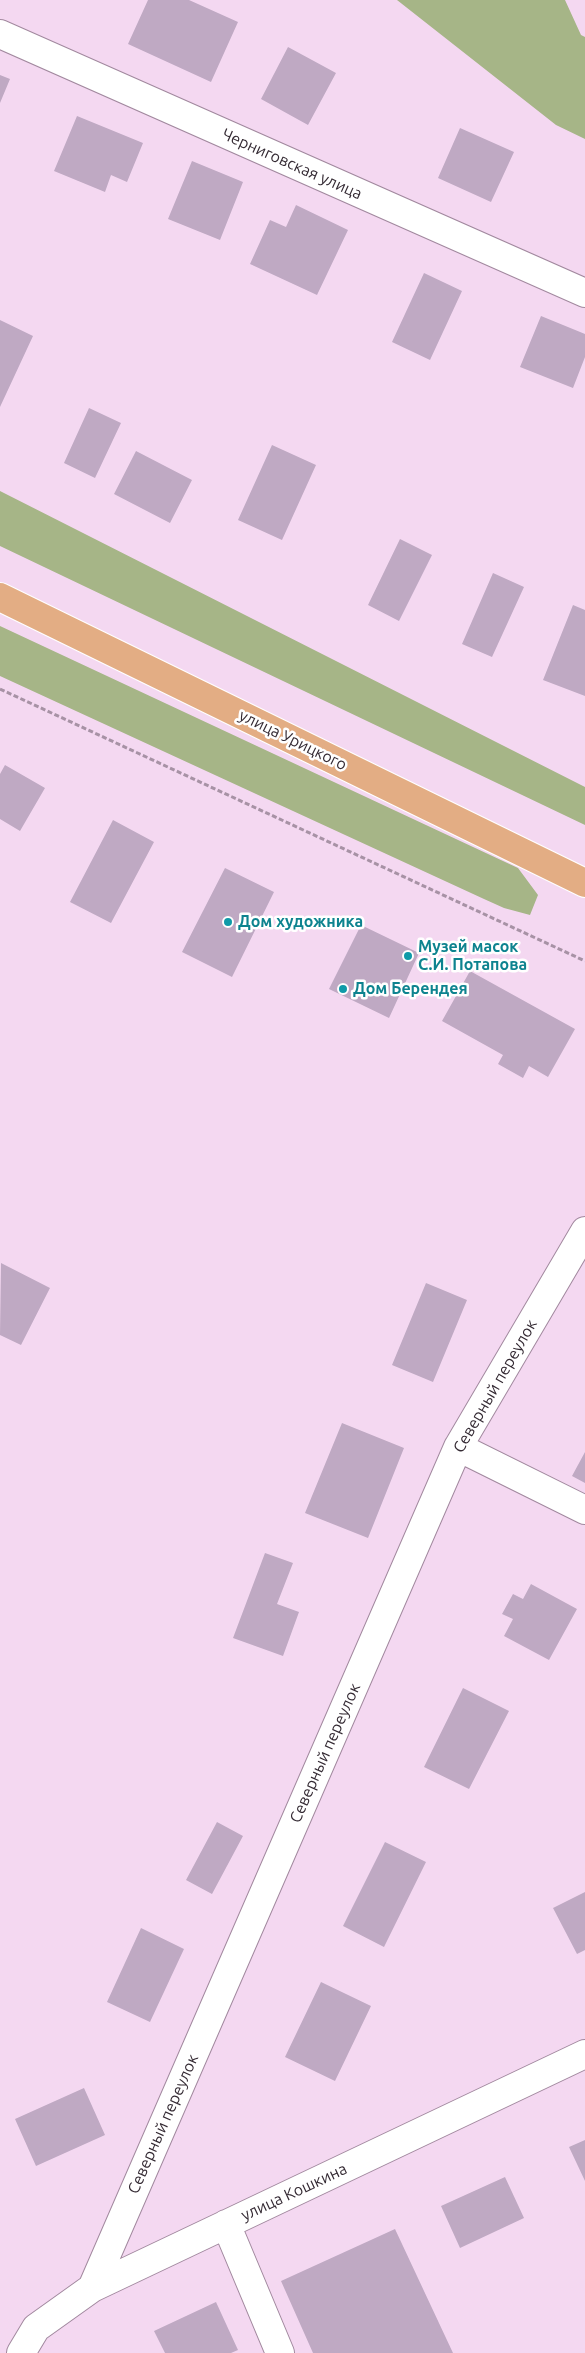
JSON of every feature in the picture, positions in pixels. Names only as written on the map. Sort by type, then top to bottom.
[{"type":"main road","name":"улица Урицкого","points":[[0,597],[585,883]]},
{"type":"street","name":"Черниговская улица","points":[[0,34],[585,293]]},
{"type":"street","name":"Северный переулок","points":[[92,2288],[458,1447],[585,1231]]},
{"type":"street","points":[[458,1447],[585,1510]]},
{"type":"street","name":"улица Кошкина","points":[[21,2353],[36,2328],[92,2288],[585,2054]]},
{"type":"street","points":[[226,2224],[280,2353]]},
{"type":"path","points":[[0,689],[585,961]]},
{"type":"green space","points":[[397,0],[565,0],[581,35],[585,37],[585,139],[556,125]]},
{"type":"green space","points":[[0,491],[585,787],[585,825],[0,546]]},
{"type":"green space","points":[[0,626],[518,868],[538,895],[530,915],[504,908],[484,899],[0,676]]},
{"type":"building","points":[[148,0],[189,0],[238,22],[211,82],[128,44]]},
{"type":"building","points":[[288,47],[336,73],[308,125],[261,99]]},
{"type":"building","points":[[0,75],[10,79],[0,103]]},
{"type":"building","points":[[77,116],[143,143],[127,182],[111,175],[105,192],[54,171]]},
{"type":"building","points":[[460,128],[514,152],[491,202],[438,178]]},
{"type":"building","points":[[192,161],[243,182],[220,240],[168,219]]},
{"type":"building","points":[[296,205],[348,230],[317,295],[250,264],[270,220],[286,227]]},
{"type":"building","points":[[424,273],[462,291],[430,360],[392,342]]},
{"type":"building","points":[[541,316],[585,334],[585,357],[573,388],[520,367]]},
{"type":"building","points":[[0,320],[33,336],[0,407]]},
{"type":"building","points":[[89,408],[121,423],[95,478],[64,463]]},
{"type":"building","points":[[272,445],[316,465],[282,540],[238,520]]},
{"type":"building","points":[[136,451],[192,480],[170,523],[114,494]]},
{"type":"building","points":[[400,539],[432,555],[399,621],[368,605]]},
{"type":"building","points":[[493,573],[524,587],[492,657],[462,644]]},
{"type":"building","points":[[573,605],[585,610],[585,696],[543,680]]},
{"type":"building","points":[[5,765],[45,788],[20,831],[0,819],[0,774]]},
{"type":"building","points":[[113,820],[154,842],[111,923],[70,902]]},
{"type":"building","name":"Дом художника","points":[[225,868],[274,892],[232,977],[182,952]]},
{"type":"building","points":[[361,925],[419,953],[389,1018],[329,989]]},
{"type":"building","points":[[470,971],[575,1029],[548,1077],[529,1066],[523,1078],[498,1064],[503,1055],[442,1021]]},
{"type":"building","points":[[1,1263],[50,1288],[21,1345],[0,1335]]},
{"type":"building","points":[[426,1283],[467,1300],[433,1382],[392,1365]]},
{"type":"building","points":[[342,1423],[404,1448],[368,1538],[305,1513]]},
{"type":"building","points":[[585,1452],[585,1483],[572,1476]]},
{"type":"building","points":[[265,1553],[293,1563],[277,1604],[299,1612],[283,1656],[233,1638]]},
{"type":"building","points":[[531,1584],[577,1609],[549,1660],[504,1636],[513,1619],[502,1614],[513,1594],[523,1599]]},
{"type":"building","points":[[463,1688],[509,1711],[469,1789],[424,1767]]},
{"type":"building","points":[[217,1822],[243,1836],[212,1894],[186,1880]]},
{"type":"building","points":[[385,1842],[426,1862],[384,1947],[343,1926]]},
{"type":"building","points":[[585,1892],[585,1950],[577,1954],[553,1908]]},
{"type":"building","points":[[141,1928],[184,1949],[150,2022],[107,2002]]},
{"type":"building","points":[[321,1982],[371,2006],[335,2081],[285,2057]]},
{"type":"building","points":[[84,2088],[105,2135],[36,2166],[15,2119]]},
{"type":"building","points":[[585,2140],[585,2181],[569,2147]]},
{"type":"building","points":[[505,2177],[524,2218],[460,2248],[441,2206]]},
{"type":"building","points":[[395,2229],[453,2353],[313,2353],[281,2281]]},
{"type":"building","points":[[216,2302],[238,2350],[231,2353],[165,2353],[154,2331]]},
{"type":"place","name":"Дом художника","points":[[228,922]]},
{"type":"place","name":"Музей масок С.И. Потапова","points":[[408,956]]},
{"type":"place","name":"Дом Берендея","points":[[343,989]]}]
